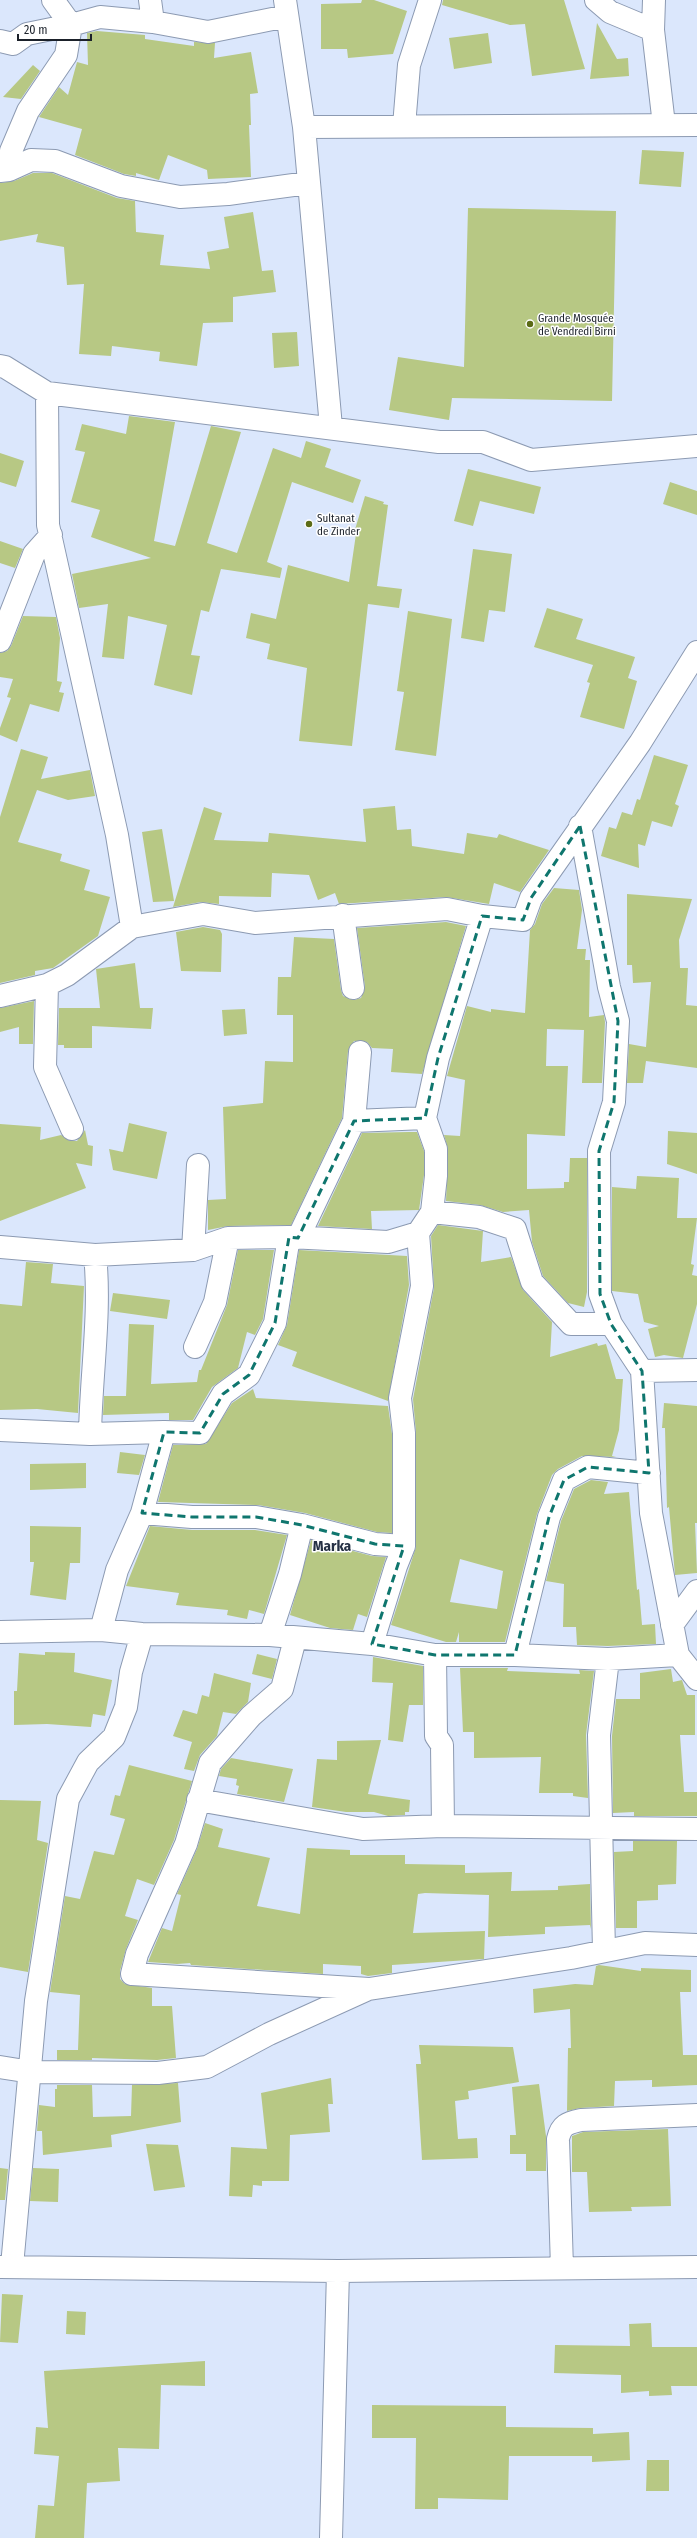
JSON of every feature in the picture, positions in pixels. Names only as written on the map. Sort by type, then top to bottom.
[{"type":"street","points":[[4,171],[28,111],[66,55],[71,25],[53,0]]},
{"type":"street","points":[[150,0],[153,22]]},
{"type":"street","points":[[404,126],[409,65],[430,0]]},
{"type":"street","points":[[596,0],[610,12],[653,30]]},
{"type":"street","points":[[654,0],[653,30],[664,125]]},
{"type":"street","points":[[0,41],[13,44],[27,34],[71,25],[100,16],[153,22],[208,32],[286,8],[304,127],[331,427]]},
{"type":"street","points":[[304,127],[697,125]]},
{"type":"street","points":[[4,171],[31,160],[55,161],[121,186],[180,197],[228,194],[308,183]]},
{"type":"street","points":[[0,366],[5,367],[48,393],[331,427],[439,442],[483,442],[531,460],[697,446]]},
{"type":"street","points":[[48,393],[48,525],[116,835],[132,927]]},
{"type":"street","points":[[0,641],[34,554],[51,535]]},
{"type":"street","points":[[0,996],[47,985],[68,975],[132,927],[203,914],[255,923],[343,915],[447,909],[482,916],[523,920],[531,898],[580,826],[640,743],[697,652]]},
{"type":"street","points":[[580,826],[609,986],[618,1021],[614,1102],[599,1151],[600,1294],[611,1324],[642,1371],[651,1513],[678,1655],[697,1679]]},
{"type":"street","points":[[343,915],[353,988]]},
{"type":"street","points":[[372,1644],[396,1566],[404,1546],[404,1433],[400,1398],[422,1286],[418,1233],[432,1212],[436,1149],[425,1118],[438,1058],[482,916]]},
{"type":"street","points":[[47,985],[45,1066],[72,1129]]},
{"type":"street","points":[[0,1430],[90,1434],[164,1432],[200,1433],[223,1394],[249,1375],[275,1323],[293,1237],[354,1121],[360,1052]]},
{"type":"street","points":[[354,1121],[425,1118]]},
{"type":"street","points":[[193,1250],[198,1165]]},
{"type":"street","points":[[432,1212],[479,1217],[515,1229],[532,1282],[571,1324],[611,1324]]},
{"type":"street","points":[[0,1247],[95,1255],[193,1250],[228,1238],[293,1237],[388,1242],[418,1233]]},
{"type":"street","points":[[195,1347],[216,1302],[228,1238]]},
{"type":"street","points":[[90,1434],[91,1377],[98,1287],[95,1255]]},
{"type":"street","points":[[642,1371],[697,1370]]},
{"type":"street","points":[[100,1630],[117,1570],[142,1513],[164,1432]]},
{"type":"street","points":[[515,1655],[550,1517],[564,1480],[588,1467],[649,1473]]},
{"type":"street","points":[[142,1513],[192,1517],[256,1517],[302,1525],[375,1544],[404,1546]]},
{"type":"street","points":[[270,1635],[290,1574],[302,1525]]},
{"type":"street","points":[[672,1626],[697,1591]]},
{"type":"street","points":[[0,1632],[100,1630],[142,1634],[270,1635],[295,1639],[372,1644],[435,1655],[515,1655],[608,1659],[678,1655]]},
{"type":"street","points":[[142,1634],[131,1672],[126,1708],[114,1736],[88,1762],[68,1799],[36,2001],[31,2072],[6,2266],[338,2271],[697,2267]]},
{"type":"street","points":[[295,1639],[282,1689],[251,1716],[210,1763],[186,1844],[137,1954],[132,1974],[369,1989],[571,1958],[604,1950],[645,1943],[697,1945]]},
{"type":"street","points":[[435,1655],[436,1736],[442,1745],[443,1826]]},
{"type":"street","points":[[604,1950],[601,1893],[602,1826],[599,1735],[608,1659]]},
{"type":"street","points":[[198,1800],[363,1829],[443,1826],[602,1826],[697,1829]]},
{"type":"street","points":[[0,2068],[31,2072],[158,2073],[207,2067],[269,2034],[369,1989]]},
{"type":"street","points":[[562,2268],[558,2139],[560,2129],[567,2123],[581,2120],[697,2114]]},
{"type":"street","points":[[331,2538],[338,2271]]},
{"type":"highlighted area","points":[[580,826],[618,1021],[614,1102],[599,1151],[600,1294],[611,1324],[642,1371],[649,1473],[588,1467],[564,1480],[549,1517],[515,1655],[435,1655],[372,1644],[404,1546],[375,1544],[302,1525],[256,1517],[192,1517],[142,1513],[164,1432],[200,1433],[223,1394],[249,1375],[275,1323],[289,1237],[298,1238],[354,1121],[425,1118],[438,1058],[482,916],[523,920],[531,898]]},
{"type":"building","points":[[362,0],[374,0],[407,11],[393,54],[348,58],[347,49],[321,49],[321,4],[361,3]]},
{"type":"building","points":[[443,0],[564,0],[585,69],[532,76],[525,24],[510,25],[442,5]]},
{"type":"building","points":[[597,23],[617,59],[628,58],[629,76],[590,79]]},
{"type":"building","points":[[97,31],[145,35],[145,39],[194,46],[194,42],[215,43],[214,58],[251,52],[258,93],[250,94],[251,125],[249,125],[251,177],[208,179],[207,170],[168,155],[159,180],[136,173],[136,176],[124,174],[75,155],[82,129],[39,117],[59,87],[68,95],[77,62],[88,65],[87,33]]},
{"type":"building","points":[[488,33],[492,63],[454,69],[449,38]]},
{"type":"building","points":[[33,65],[40,71],[21,99],[3,97]]},
{"type":"building","points":[[642,150],[684,152],[681,187],[639,184]]},
{"type":"building","points":[[33,173],[52,173],[117,198],[135,201],[136,232],[164,235],[160,265],[210,269],[207,252],[229,248],[224,217],[253,212],[262,271],[273,270],[276,292],[233,297],[233,322],[203,323],[197,366],[159,361],[160,352],[112,346],[111,356],[79,354],[84,284],[67,285],[64,247],[36,242],[38,234],[0,241],[0,183],[14,181]]},
{"type":"building","points":[[468,208],[616,211],[612,401],[452,398],[449,420],[389,410],[398,357],[464,367]]},
{"type":"building","points":[[297,332],[299,366],[274,368],[272,333]]},
{"type":"building","points":[[129,416],[175,422],[154,541],[175,546],[211,426],[241,432],[207,543],[237,553],[273,448],[301,458],[306,441],[331,449],[325,467],[361,480],[353,503],[292,482],[267,562],[282,568],[280,578],[221,569],[209,612],[201,610],[191,655],[200,656],[192,695],[154,685],[167,625],[128,616],[124,659],[102,657],[108,604],[79,608],[72,574],[151,558],[91,537],[100,510],[71,502],[85,452],[75,450],[82,424],[126,434]]},
{"type":"building","points":[[0,453],[24,461],[16,487],[0,482]]},
{"type":"building","points":[[468,469],[541,487],[534,514],[480,501],[473,526],[454,521]]},
{"type":"building","points":[[670,482],[697,491],[697,515],[663,504]]},
{"type":"building","points":[[365,496],[384,502],[383,504],[388,505],[377,586],[402,589],[399,608],[368,604],[352,746],[299,741],[307,668],[267,659],[270,644],[246,638],[251,613],[276,619],[288,565],[349,582],[356,534],[354,533]]},
{"type":"building","points":[[0,541],[23,549],[15,568],[0,563]]},
{"type":"building","points":[[473,549],[512,554],[505,612],[489,610],[484,642],[461,638]]},
{"type":"building","points":[[547,608],[583,619],[576,639],[635,657],[628,678],[637,681],[624,729],[580,717],[590,683],[587,682],[593,665],[534,647]]},
{"type":"building","points":[[408,611],[452,619],[436,756],[395,750],[404,692],[397,691]]},
{"type":"building","points":[[23,616],[56,617],[60,638],[57,681],[62,682],[59,692],[64,693],[59,712],[30,704],[17,742],[0,735],[0,728],[11,698],[7,697],[13,679],[0,677],[0,653],[7,651],[11,646]]},
{"type":"building","points":[[21,749],[48,757],[41,779],[90,770],[95,796],[68,800],[37,790],[18,842],[62,854],[60,861],[90,870],[84,890],[110,897],[98,936],[53,968],[35,971],[35,975],[0,983],[0,817]]},
{"type":"building","points":[[654,755],[688,765],[675,804],[679,806],[672,827],[652,821],[645,846],[638,844],[639,868],[601,856],[609,827],[616,829],[622,812],[632,815],[637,799],[640,800]]},
{"type":"building","points":[[395,806],[397,830],[411,829],[412,846],[464,854],[467,833],[497,838],[499,834],[549,850],[520,892],[494,883],[489,904],[446,897],[339,904],[335,893],[318,900],[309,875],[272,873],[271,897],[219,896],[219,904],[201,902],[173,907],[204,807],[222,813],[214,840],[268,842],[269,833],[366,842],[363,809]]},
{"type":"building","points":[[162,829],[174,901],[153,902],[142,832]]},
{"type":"building","points":[[554,888],[579,890],[582,910],[577,949],[586,949],[585,960],[590,960],[589,1017],[604,1015],[605,1022],[602,1083],[582,1083],[584,1030],[547,1029],[546,1066],[568,1066],[565,1136],[527,1134],[527,1189],[564,1188],[564,1182],[569,1182],[570,1158],[587,1158],[587,1292],[584,1307],[568,1303],[543,1276],[532,1242],[529,1210],[503,1212],[480,1205],[446,1201],[448,1149],[444,1135],[460,1136],[465,1080],[447,1076],[467,1006],[491,1012],[491,1009],[525,1013],[530,930],[535,924],[542,904]]},
{"type":"building","points":[[627,894],[692,899],[679,940],[680,968],[688,968],[686,1005],[697,1006],[697,1068],[646,1061],[643,1083],[627,1083],[629,1044],[646,1047],[651,982],[633,983],[632,965],[627,965]]},
{"type":"building","points":[[446,922],[466,926],[422,1074],[391,1072],[393,1049],[372,1048],[367,1042],[354,1041],[348,1051],[342,1118],[291,1225],[228,1226],[208,1230],[208,1200],[226,1199],[223,1107],[263,1103],[265,1061],[293,1062],[293,1015],[277,1015],[278,977],[291,977],[294,937],[334,939],[341,990],[343,996],[354,1000],[361,998],[365,987],[357,928]]},
{"type":"building","points":[[203,927],[220,930],[222,934],[221,972],[181,971],[176,932]]},
{"type":"building","points":[[135,963],[140,1008],[153,1008],[151,1029],[92,1026],[92,1048],[64,1048],[64,1045],[58,1045],[59,1008],[100,1008],[96,969]]},
{"type":"building","points":[[34,1001],[33,1044],[19,1044],[19,1027],[0,1032],[0,1008]]},
{"type":"building","points":[[245,1009],[247,1034],[224,1036],[222,1010]]},
{"type":"building","points":[[129,1123],[167,1132],[157,1179],[113,1170],[109,1149],[123,1152]]},
{"type":"building","points":[[0,1124],[41,1127],[40,1140],[61,1135],[70,1141],[77,1141],[85,1130],[88,1145],[93,1146],[92,1166],[76,1163],[86,1188],[0,1221]]},
{"type":"building","points":[[668,1131],[697,1133],[697,1174],[667,1164]]},
{"type":"building","points":[[417,1132],[424,1151],[424,1175],[419,1210],[371,1211],[372,1229],[318,1226],[362,1133]]},
{"type":"building","points":[[637,1176],[679,1178],[677,1218],[697,1218],[691,1264],[694,1265],[692,1275],[697,1276],[697,1304],[683,1358],[664,1355],[655,1357],[648,1329],[659,1326],[644,1322],[638,1294],[612,1291],[612,1187],[636,1189]]},
{"type":"building","points":[[438,1225],[483,1231],[481,1262],[511,1257],[523,1290],[552,1322],[550,1357],[597,1343],[598,1346],[606,1344],[616,1379],[623,1379],[619,1430],[612,1456],[616,1457],[582,1456],[558,1469],[552,1475],[537,1514],[505,1642],[459,1642],[459,1632],[456,1642],[446,1642],[391,1625],[416,1547],[416,1433],[413,1399],[434,1288],[431,1236]],"holes":[[[460,1559],[503,1571],[497,1609],[450,1602]]]},
{"type":"building","points":[[238,1250],[274,1250],[263,1319],[255,1335],[247,1332],[238,1368],[212,1387],[193,1420],[169,1420],[169,1413],[103,1415],[104,1396],[126,1396],[129,1324],[154,1325],[151,1384],[197,1382],[199,1370],[201,1370],[227,1305]]},
{"type":"building","points":[[299,1250],[407,1256],[409,1285],[388,1401],[292,1366],[297,1352],[278,1345],[287,1325]]},
{"type":"building","points":[[26,1262],[53,1264],[51,1283],[84,1286],[78,1413],[37,1409],[0,1410],[0,1304],[22,1306]]},
{"type":"building","points":[[113,1293],[170,1300],[167,1319],[110,1311]]},
{"type":"building","points":[[253,1389],[256,1398],[388,1406],[392,1434],[392,1533],[377,1532],[305,1513],[258,1505],[158,1502],[173,1445],[206,1444],[232,1403]]},
{"type":"building","points":[[664,1403],[697,1406],[697,1523],[695,1523],[697,1573],[675,1575],[669,1507],[667,1508],[665,1428],[662,1428]]},
{"type":"building","points":[[120,1452],[145,1455],[139,1475],[117,1473]]},
{"type":"building","points":[[86,1463],[86,1488],[30,1490],[30,1464]]},
{"type":"building","points":[[591,1480],[608,1482],[604,1494],[629,1492],[637,1590],[639,1589],[642,1625],[655,1624],[656,1644],[608,1646],[577,1645],[576,1627],[563,1627],[564,1584],[546,1581],[561,1521],[574,1489]]},
{"type":"building","points":[[30,1526],[81,1527],[80,1563],[70,1563],[66,1600],[30,1595],[34,1562],[30,1562]]},
{"type":"building","points":[[150,1526],[192,1530],[255,1530],[287,1535],[264,1614],[249,1610],[247,1619],[227,1615],[228,1610],[176,1605],[179,1593],[126,1586]]},
{"type":"building","points":[[311,1540],[372,1556],[386,1557],[367,1617],[358,1614],[353,1630],[330,1628],[290,1615]]},
{"type":"building","points":[[45,1652],[75,1653],[74,1672],[112,1680],[105,1716],[93,1714],[91,1727],[47,1724],[14,1725],[14,1691],[17,1691],[19,1653],[45,1655]]},
{"type":"building","points":[[257,1654],[277,1659],[272,1679],[252,1674]]},
{"type":"building","points":[[373,1657],[423,1666],[423,1705],[409,1705],[403,1742],[388,1740],[393,1683],[372,1682]]},
{"type":"building","points":[[460,1668],[508,1668],[507,1671],[580,1674],[579,1670],[594,1671],[586,1735],[588,1798],[573,1796],[573,1793],[539,1793],[541,1757],[474,1758],[474,1732],[463,1732]]},
{"type":"building","points":[[671,1669],[673,1682],[682,1680],[687,1695],[695,1695],[695,1735],[680,1735],[684,1792],[697,1792],[697,1816],[634,1816],[634,1812],[613,1813],[612,1736],[616,1699],[640,1699],[640,1673]]},
{"type":"building","points":[[214,1673],[251,1683],[248,1702],[236,1714],[223,1712],[217,1736],[200,1755],[194,1771],[184,1769],[192,1742],[173,1736],[183,1710],[197,1714],[202,1695],[209,1697]]},
{"type":"building","points":[[381,1740],[368,1794],[410,1800],[409,1812],[405,1812],[405,1815],[388,1816],[374,1812],[346,1812],[312,1807],[317,1759],[337,1760],[337,1741]]},
{"type":"building","points":[[231,1758],[293,1769],[284,1802],[237,1794],[239,1786],[236,1785],[237,1779],[219,1776],[221,1769]]},
{"type":"building","points":[[129,1765],[192,1781],[174,1840],[154,1885],[137,1879],[125,1916],[138,1920],[126,1949],[120,1971],[120,1979],[125,1984],[152,1988],[152,2006],[172,2006],[176,2058],[157,2060],[92,2058],[92,2060],[57,2060],[57,2050],[78,2050],[80,1995],[50,1992],[65,1896],[80,1899],[94,1851],[114,1855],[125,1819],[110,1815],[115,1795],[120,1796]]},
{"type":"building","points":[[0,1800],[41,1801],[37,1840],[48,1843],[28,1972],[0,1967]]},
{"type":"building","points":[[205,1823],[223,1829],[218,1847],[270,1858],[257,1906],[300,1914],[307,1848],[350,1850],[350,1855],[405,1855],[405,1864],[465,1865],[465,1873],[512,1872],[511,1891],[558,1890],[558,1886],[590,1884],[591,1929],[590,1925],[545,1927],[545,1934],[488,1937],[489,1895],[425,1893],[418,1894],[413,1933],[485,1931],[484,1959],[392,1965],[392,1973],[368,1976],[361,1974],[361,1966],[323,1964],[323,1974],[191,1965],[190,1963],[177,1964],[148,1962],[162,1928],[172,1931],[181,1895],[177,1894],[197,1849]]},
{"type":"building","points":[[633,1841],[677,1841],[676,1884],[658,1885],[658,1900],[637,1901],[637,1928],[616,1928],[614,1852],[633,1851]]},
{"type":"building","points":[[599,1965],[641,1971],[641,1968],[691,1970],[691,1992],[680,1992],[683,2055],[697,2055],[697,2085],[652,2087],[652,2080],[615,2081],[614,2106],[580,2108],[567,2111],[568,2048],[571,2048],[570,2009],[534,2013],[533,1989],[575,1984],[593,1985],[596,1966]]},
{"type":"building","points":[[419,2045],[513,2047],[519,2082],[468,2091],[469,2099],[455,2101],[458,2139],[477,2138],[478,2158],[422,2160],[416,2064],[421,2064]]},
{"type":"building","points":[[331,2078],[333,2104],[328,2104],[330,2132],[290,2135],[289,2181],[262,2181],[262,2186],[253,2185],[252,2197],[229,2196],[231,2147],[267,2149],[261,2093]]},
{"type":"building","points":[[178,2083],[181,2122],[111,2135],[112,2147],[43,2155],[42,2131],[37,2131],[39,2105],[55,2107],[55,2089],[57,2089],[57,2085],[92,2085],[93,2117],[131,2116],[132,2085]]},
{"type":"building","points":[[539,2084],[546,2136],[546,2171],[526,2171],[526,2154],[510,2154],[510,2135],[516,2135],[512,2087]]},
{"type":"building","points":[[668,2129],[671,2206],[631,2207],[632,2211],[589,2212],[587,2172],[572,2172],[572,2136],[583,2132]]},
{"type":"building","points":[[146,2144],[178,2145],[185,2187],[154,2191]]},
{"type":"building","points":[[0,2168],[8,2169],[5,2200],[0,2200]]},
{"type":"building","points":[[33,2168],[59,2169],[58,2202],[30,2201]]},
{"type":"building","points":[[2,2294],[23,2295],[18,2343],[0,2342]]},
{"type":"building","points":[[67,2311],[86,2312],[85,2335],[66,2334]]},
{"type":"building","points":[[651,2323],[652,2347],[697,2347],[697,2386],[671,2386],[672,2395],[649,2396],[649,2391],[621,2393],[621,2375],[554,2373],[555,2345],[630,2346],[629,2324]]},
{"type":"building","points":[[205,2361],[205,2386],[161,2385],[159,2449],[118,2448],[120,2481],[87,2483],[84,2538],[35,2538],[38,2505],[54,2506],[59,2456],[34,2454],[36,2427],[48,2428],[44,2371]]},
{"type":"building","points":[[372,2405],[506,2406],[506,2427],[593,2428],[593,2434],[629,2432],[630,2460],[592,2462],[592,2456],[509,2456],[508,2500],[438,2498],[438,2509],[415,2509],[416,2438],[372,2438]]},
{"type":"building","points":[[647,2460],[669,2460],[669,2491],[646,2491]]},
{"type":"place","name":"Grande Mosquée de Vendredi Birni","points":[[530,324]]},
{"type":"place","name":"Sultanat de Zinder","points":[[309,524]]},
{"type":"district","name":"Marka","points":[[332,1546]]}]
